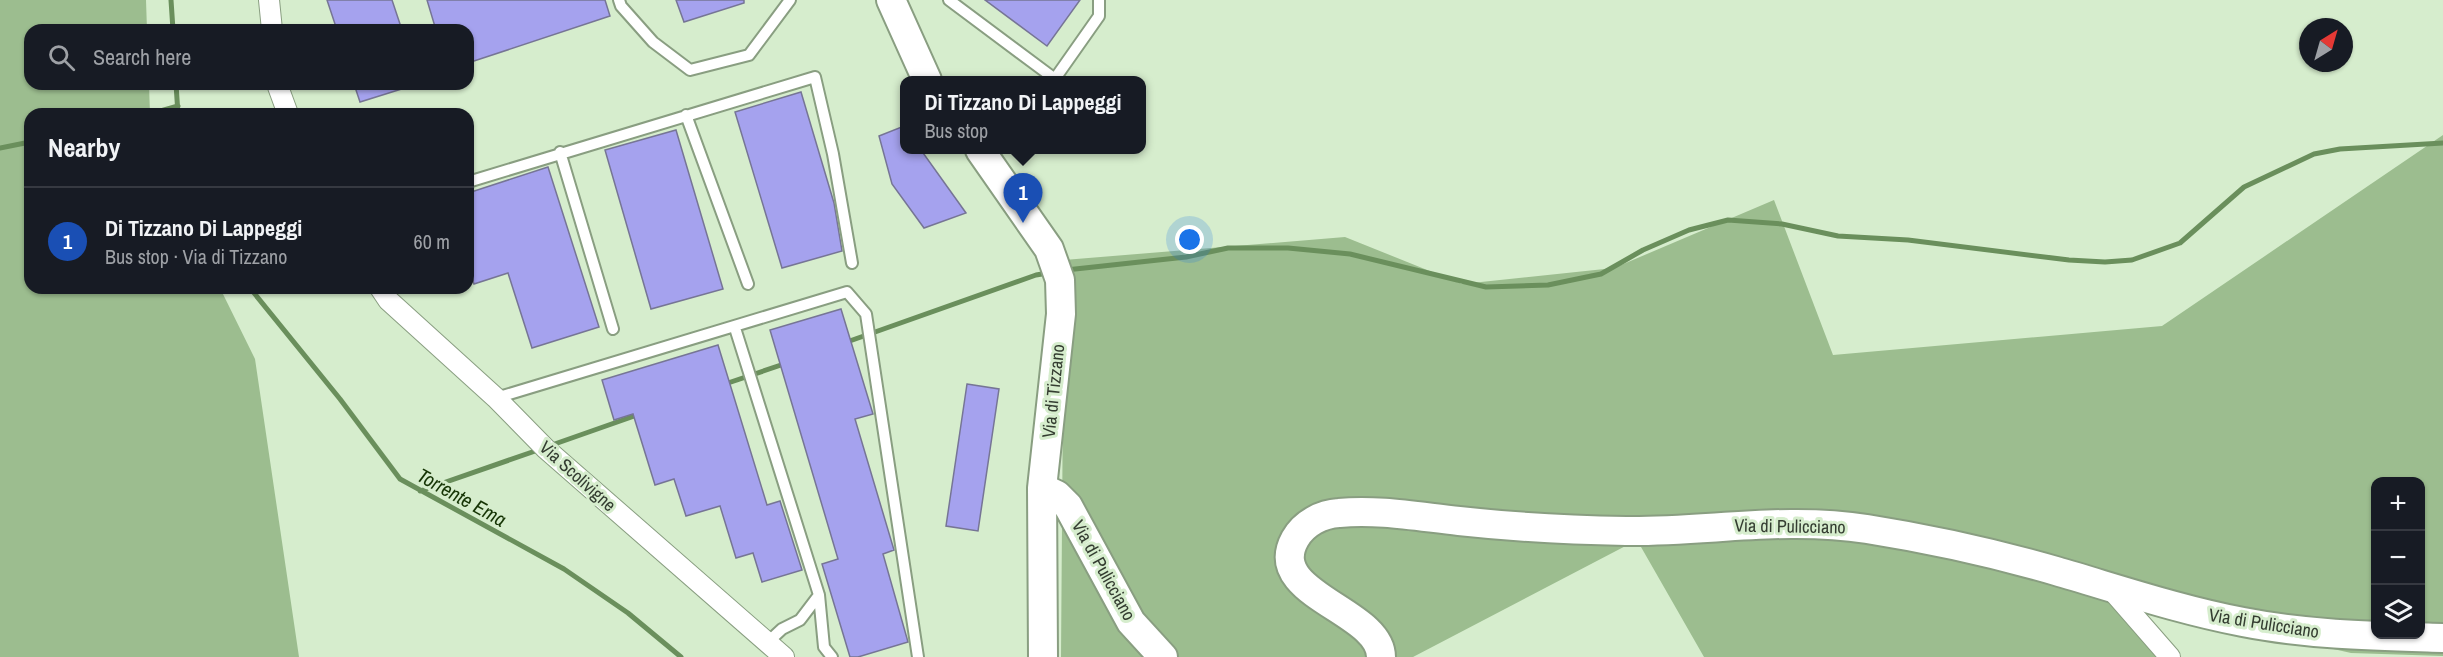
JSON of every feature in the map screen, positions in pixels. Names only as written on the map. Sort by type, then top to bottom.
[{"type":"street","points":[[269,0],[271,24]]},
{"type":"street","points":[[891,0],[925,76]]},
{"type":"street","points":[[279,90],[286,108]]},
{"type":"street","name":"Via di Tizzano","points":[[988,156],[1049,249],[1057,272],[1061,314],[1042,488],[1043,657]]},
{"type":"street","name":"Via Scolivigne","points":[[384,294],[496,398],[546,449],[784,657]]},
{"type":"street","name":"Via di Pulicciano","points":[[1042,488],[1057,495],[1068,506],[1131,622],[1163,657]]},
{"type":"street","name":"Via di Pulicciano","points":[[1382,657],[1382,649],[1369,631],[1305,585],[1291,565],[1290,555],[1294,539],[1317,518],[1355,512],[1492,524],[1626,531],[1771,523],[1836,525],[1963,547],[2199,612],[2291,630],[2349,635],[2443,638]]},
{"type":"street","points":[[2108,586],[2170,657]]},
{"type":"lane","points":[[619,0],[621,6],[653,42],[690,70],[749,56],[790,0]]},
{"type":"lane","points":[[949,0],[1050,76]]},
{"type":"lane","points":[[1058,76],[1099,16],[1099,0]]},
{"type":"lane","points":[[474,180],[815,76],[833,154],[852,262]]},
{"type":"lane","points":[[686,115],[748,284]]},
{"type":"lane","points":[[560,152],[613,329]]},
{"type":"lane","points":[[496,398],[735,328],[847,292],[866,314],[918,657]]},
{"type":"lane","points":[[735,328],[819,595],[824,647],[832,657]]},
{"type":"lane","points":[[768,642],[782,630],[800,620],[819,595]]},
{"type":"green space","points":[[0,0],[146,0],[147,24],[24,24],[24,90],[149,90],[150,108],[24,108],[24,294],[223,294],[255,359],[299,657],[0,657]]},
{"type":"green space","points":[[2443,135],[2443,656],[2351,653],[2107,598],[2158,657],[1704,657],[1637,540],[1413,657],[1061,657],[1064,260],[1345,237],[1462,284],[1614,268],[1774,200],[1833,355],[2162,326]]},
{"type":"building","points":[[327,0],[392,0],[400,24],[335,24]]},
{"type":"building","points":[[427,0],[605,0],[610,16],[474,61],[474,24],[434,24]]},
{"type":"building","points":[[676,0],[744,0],[744,3],[684,22]]},
{"type":"building","points":[[985,0],[1080,0],[1047,46]]},
{"type":"building","points":[[356,90],[398,90],[360,102]]},
{"type":"building","points":[[801,92],[834,203],[842,251],[782,268],[735,112]]},
{"type":"building","points":[[900,128],[900,154],[924,154],[966,213],[924,228],[892,184],[879,136]]},
{"type":"building","points":[[676,130],[723,289],[651,309],[605,150]]},
{"type":"building","points":[[548,167],[599,327],[532,348],[508,273],[474,284],[474,191]]},
{"type":"building","points":[[841,309],[873,414],[855,419],[894,550],[883,554],[908,642],[858,657],[850,657],[822,564],[838,559],[770,330]]},
{"type":"building","points":[[718,345],[767,505],[780,501],[802,570],[762,582],[753,553],[736,558],[720,506],[686,516],[674,479],[655,485],[633,414],[614,420],[602,380]]},
{"type":"building","points":[[967,384],[999,389],[978,531],[946,526]]},
{"type":"waterway","name":"Torrente Ema","points":[[171,0],[173,24]]},
{"type":"waterway","name":"Torrente Ema","points":[[176,90],[178,108]]},
{"type":"waterway","points":[[171,108],[178,106]]},
{"type":"waterway","points":[[0,148],[24,143]]},
{"type":"waterway","points":[[1066,270],[1186,257],[1228,248],[1288,248],[1350,254],[1486,287],[1548,285],[1601,274],[1643,250],[1689,230],[1728,220],[1782,224],[1838,236],[1908,240],[2069,260],[2105,262],[2132,260],[2180,243],[2244,187],[2314,154],[2340,149],[2443,143]]},
{"type":"waterway","points":[[844,343],[1036,275],[1048,273]]},
{"type":"waterway","name":"Torrente Ema","points":[[255,294],[340,399],[400,479],[564,569],[628,613],[681,657]]},
{"type":"waterway","points":[[725,384],[787,363]]},
{"type":"waterway","points":[[549,446],[640,414]]},
{"type":"waterway","points":[[420,491],[541,449]]},
{"type":"place","name":"Di Tizzano Di Lappeggi","points":[[1023,223]]}]
